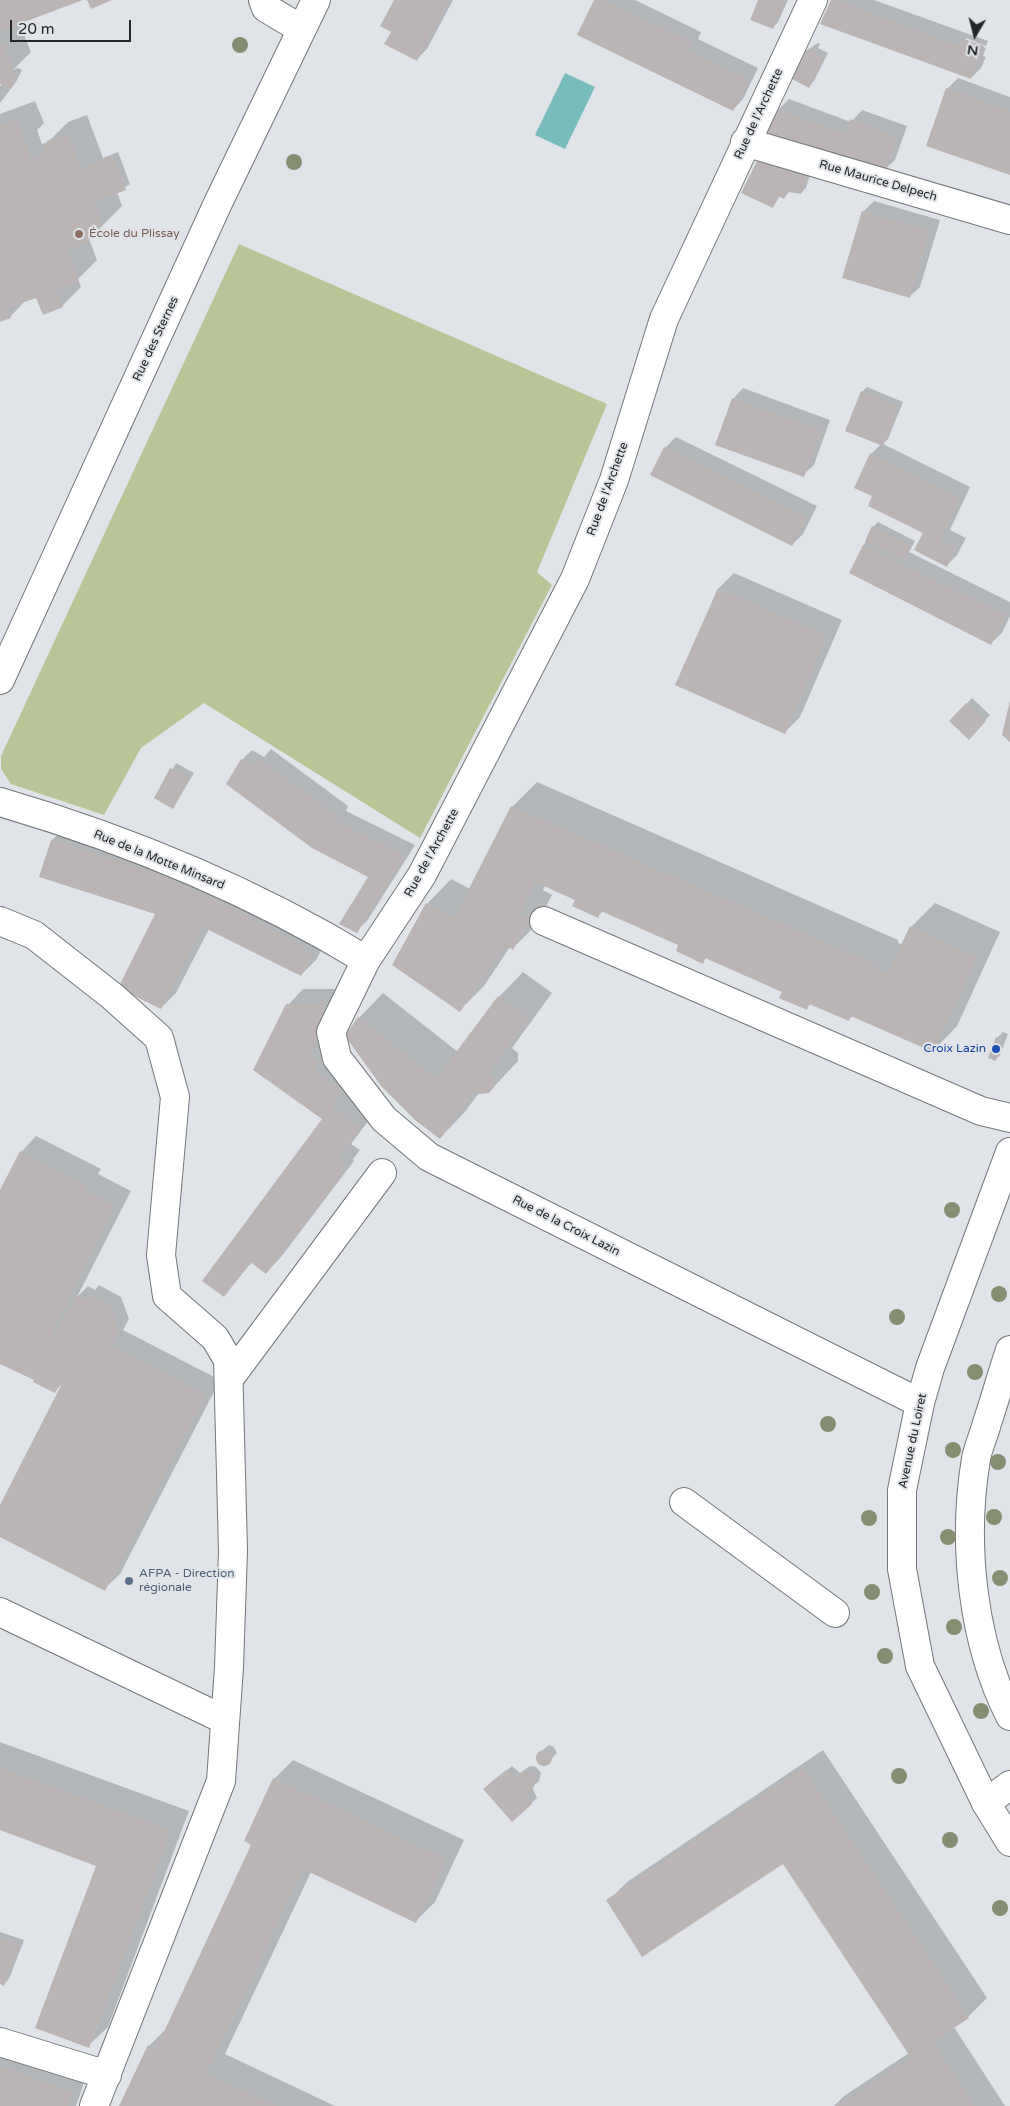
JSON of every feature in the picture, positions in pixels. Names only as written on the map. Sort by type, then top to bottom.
[{"type":"street","points":[[263,0],[266,8],[301,29]]},
{"type":"street","name":"Rue des Sternes","points":[[0,680],[218,203],[316,0]]},
{"type":"street","name":"Rue de l'Archette","points":[[366,960],[422,875],[574,579],[614,480],[664,319],[745,142],[813,0]]},
{"type":"street","name":"Rue Maurice Delpech","points":[[745,142],[1010,220]]},
{"type":"street","name":"Rue de la Motte Minsard","points":[[0,802],[43,815],[203,875],[321,933],[366,960]]},
{"type":"street","points":[[0,921],[34,935],[112,996],[159,1038],[175,1097],[161,1255],[167,1296],[215,1338],[228,1360],[233,1551],[221,1781],[94,2106]]},
{"type":"street","points":[[544,921],[981,1111],[1010,1118]]},
{"type":"street","name":"Rue de la Croix Lazin","points":[[366,960],[331,1032],[337,1058],[384,1119],[429,1157],[920,1403]]},
{"type":"street","name":"Avenue du Loiret","points":[[1010,1152],[930,1368],[920,1403],[902,1490],[902,1569],[920,1666],[986,1803],[1010,1842]]},
{"type":"street","points":[[229,1379],[382,1172]]},
{"type":"street","points":[[1010,1350],[976,1458],[972,1494],[973,1585],[979,1630],[996,1688],[1010,1716]]},
{"type":"street","points":[[684,1502],[835,1613]]},
{"type":"street","points":[[0,1612],[225,1720]]},
{"type":"street","points":[[986,1803],[1010,1785]]},
{"type":"street","points":[[0,2042],[107,2075]]},
{"type":"green space","points":[[239,244],[607,404],[537,572],[552,585],[420,838],[204,703],[141,748],[104,815],[11,784],[1,769],[1,756]]},
{"type":"water","points":[[565,73],[595,87],[565,149],[535,135]]},
{"type":"building","points":[[0,0],[83,0],[0,31]]},
{"type":"building","points":[[87,0],[112,0],[91,9]]},
{"type":"building","points":[[394,0],[449,0],[417,61],[384,44],[391,32],[380,26]]},
{"type":"building","points":[[594,0],[604,0],[692,42],[688,50],[749,79],[733,111],[577,35]]},
{"type":"building","points":[[758,0],[787,0],[773,29],[750,20]]},
{"type":"building","points":[[831,0],[837,0],[958,46],[961,38],[984,46],[971,79],[820,24]]},
{"type":"building","points":[[0,42],[7,45],[4,53],[11,55],[8,61],[14,64],[11,71],[18,75],[11,89],[0,84]]},
{"type":"building","points":[[812,48],[816,50],[814,53],[824,59],[809,88],[792,79],[806,50],[810,51]]},
{"type":"building","points":[[946,88],[1010,111],[1010,175],[926,146]]},
{"type":"building","points":[[778,109],[845,134],[850,119],[897,137],[885,172],[764,136]]},
{"type":"building","points":[[16,119],[32,160],[42,156],[47,141],[68,133],[81,168],[113,156],[126,190],[94,202],[103,226],[94,229],[88,243],[67,250],[79,281],[56,290],[63,307],[43,315],[36,298],[7,308],[11,318],[0,322],[0,125]]},
{"type":"building","points":[[757,161],[807,176],[801,194],[788,192],[784,199],[778,196],[773,208],[741,193]]},
{"type":"building","points":[[862,211],[930,231],[910,298],[842,278]]},
{"type":"building","points":[[861,391],[899,407],[883,446],[845,431]]},
{"type":"building","points":[[732,398],[821,430],[804,477],[715,445]]},
{"type":"building","points":[[664,447],[807,517],[792,546],[650,475]]},
{"type":"building","points":[[870,453],[960,497],[940,540],[956,549],[947,567],[914,550],[923,533],[868,506],[872,496],[854,488]]},
{"type":"building","points":[[872,526],[911,546],[904,560],[865,541]]},
{"type":"building","points":[[863,545],[1006,615],[991,645],[849,573]]},
{"type":"building","points":[[718,588],[827,636],[785,734],[675,685]]},
{"type":"building","points":[[1010,700],[1010,742],[1002,735]]},
{"type":"building","points":[[966,703],[986,721],[969,740],[949,721]]},
{"type":"building","points":[[241,759],[253,767],[259,759],[338,817],[336,821],[405,855],[357,933],[339,924],[368,877],[312,848],[226,784]]},
{"type":"building","points":[[170,768],[190,778],[173,809],[154,798]]},
{"type":"building","points":[[511,806],[875,964],[874,967],[888,973],[910,926],[977,957],[933,1052],[851,1016],[849,1021],[809,1004],[807,1010],[779,998],[782,992],[705,958],[703,964],[676,951],[678,945],[601,911],[598,918],[572,906],[575,900],[535,882],[519,915],[529,920],[513,950],[505,945],[460,1012],[392,965],[426,903],[454,918]]},
{"type":"building","points":[[51,840],[155,873],[224,904],[299,944],[312,956],[301,976],[203,927],[161,1009],[118,988],[155,914],[39,877]]},
{"type":"building","points":[[498,996],[529,1018],[488,1073],[494,1077],[494,1087],[489,1093],[479,1094],[475,1091],[440,1139],[415,1120],[382,1087],[345,1036],[358,1017],[436,1079]]},
{"type":"building","points":[[324,1003],[323,1023],[310,1054],[319,1063],[314,1071],[342,1091],[331,1106],[361,1128],[337,1159],[346,1166],[339,1175],[340,1177],[266,1274],[250,1262],[224,1297],[202,1281],[322,1119],[253,1070],[286,1004]]},
{"type":"building","name":"Croix Lazin","points":[[996,1037],[1003,1039],[996,1061],[988,1058]]},
{"type":"building","points":[[20,1151],[87,1185],[84,1190],[116,1206],[33,1371],[77,1296],[85,1300],[88,1294],[111,1307],[119,1331],[111,1346],[206,1395],[105,1591],[0,1537],[0,1505],[77,1354],[55,1393],[33,1382],[34,1380],[0,1364],[0,1190]]},
{"type":"building","points":[[541,1750],[547,1750],[552,1755],[550,1764],[541,1766],[536,1761],[536,1755]]},
{"type":"building","points":[[0,1768],[171,1830],[89,2048],[35,2028],[96,1866],[0,1830]]},
{"type":"building","points":[[803,1768],[969,2018],[933,2042],[974,2106],[837,2106],[911,2058],[783,1864],[642,1957],[606,1900]]},
{"type":"building","points":[[506,1770],[514,1778],[524,1771],[531,1772],[536,1779],[534,1787],[528,1793],[532,1804],[512,1822],[483,1789]]},
{"type":"building","points":[[273,1778],[446,1859],[416,1923],[303,1869],[207,2073],[276,2106],[119,2106],[148,2045],[156,2049],[251,1845],[244,1841]]},
{"type":"building","points":[[0,1938],[19,1945],[4,1986],[0,1984]]},
{"type":"building","points":[[0,2066],[72,2092],[67,2106],[0,2106]]},
{"type":"place","name":"École du Plissay","points":[[79,234]]},
{"type":"place","name":"Croix Lazin","points":[[996,1049]]},
{"type":"place","name":"AFPA - Direction régionale","points":[[129,1581]]}]
